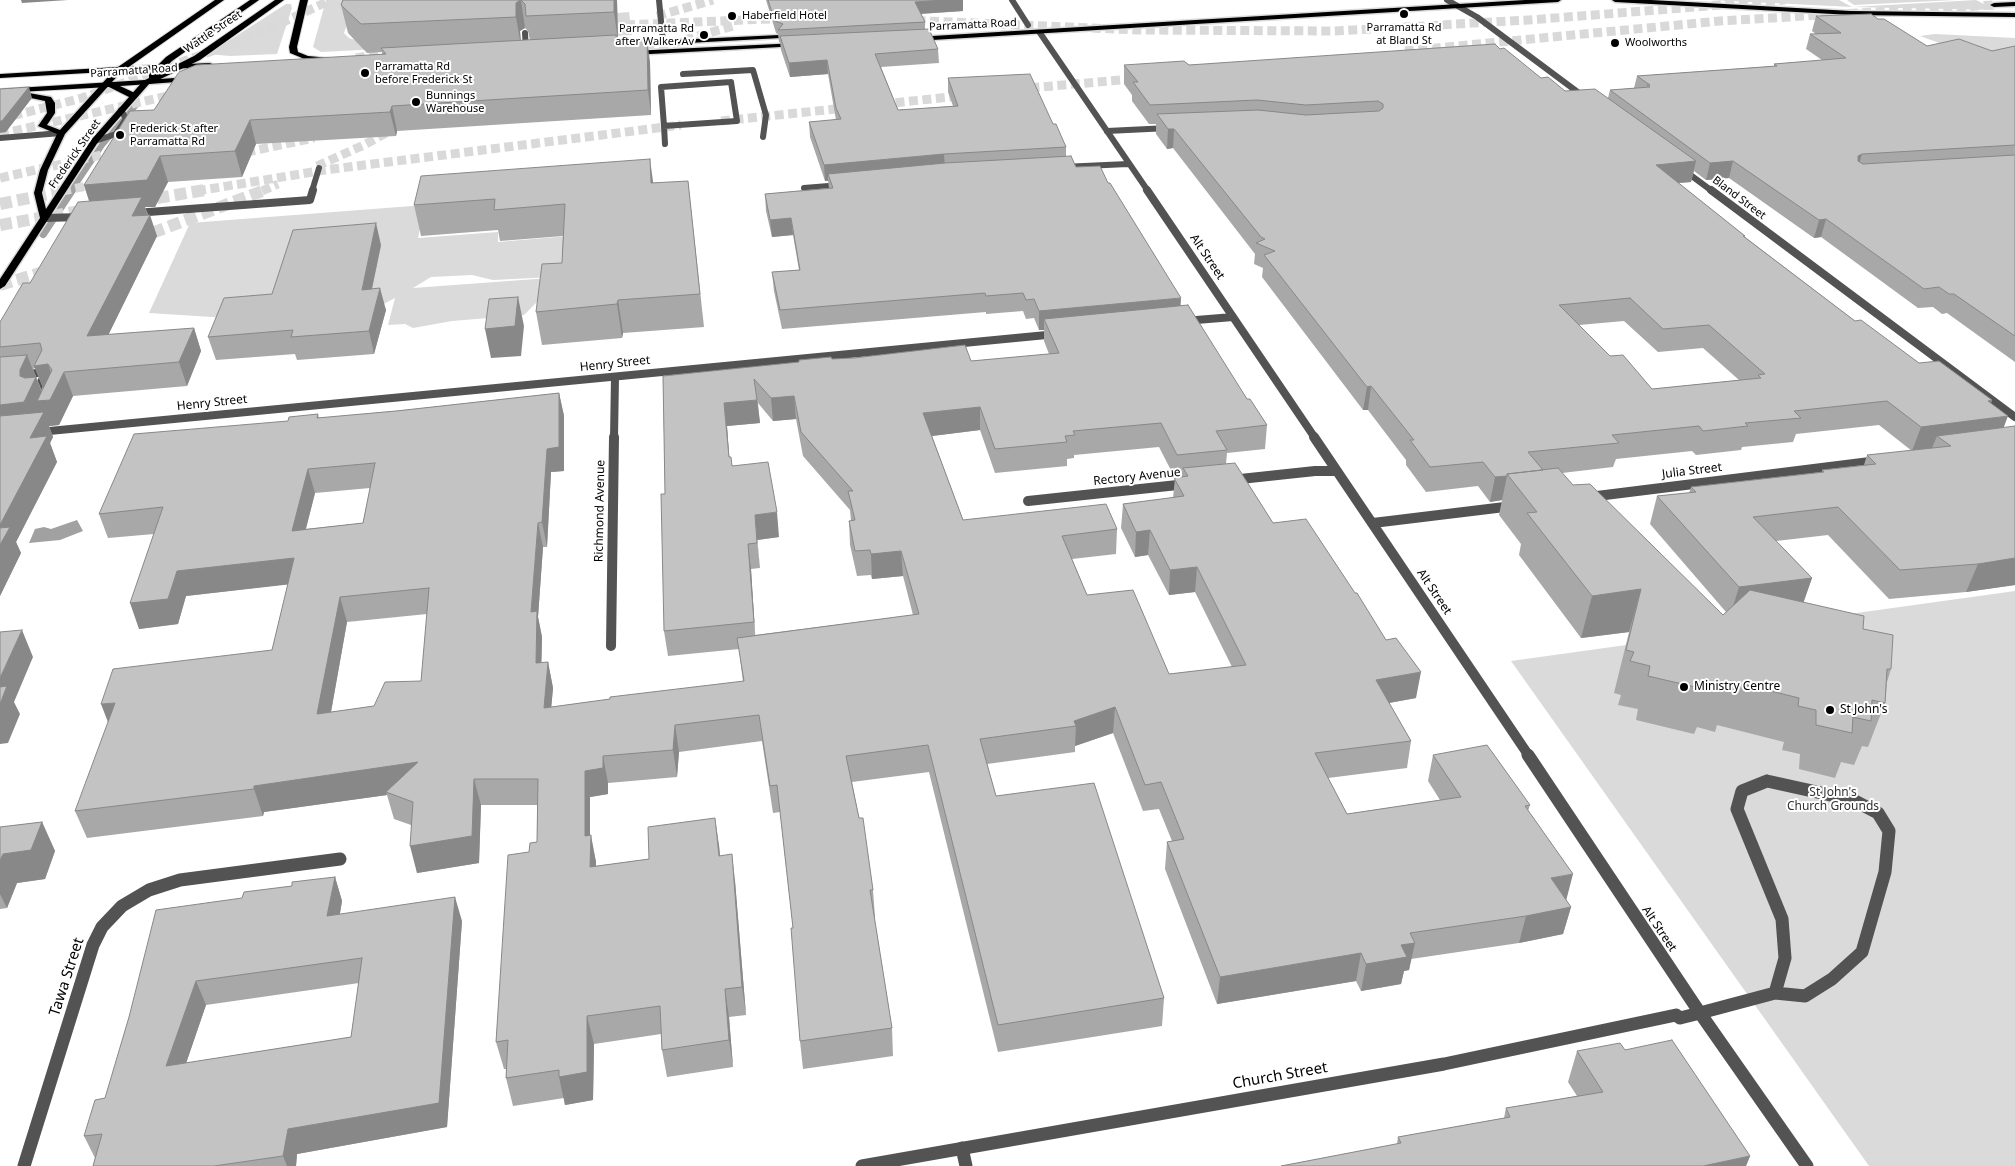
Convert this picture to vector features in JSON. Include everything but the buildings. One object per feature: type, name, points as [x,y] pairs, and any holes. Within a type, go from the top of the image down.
[{"type":"highway","name":"Wattle Street","points":[[120,69],[220,0]]},
{"type":"highway","name":"Wattle Street","points":[[147,82],[169,58],[255,0]]},
{"type":"highway","name":"Wattle Street","points":[[147,82],[197,58],[280,0]]},
{"type":"highway","points":[[305,1],[292,46],[294,53],[307,58],[327,60]]},
{"type":"highway","points":[[1994,5],[2015,4]]},
{"type":"highway","name":"Wattle Street","points":[[108,82],[161,67]]},
{"type":"highway","name":"Parramatta Road","points":[[0,76],[120,69]]},
{"type":"highway","points":[[15,75],[28,78],[92,83]]},
{"type":"highway","name":"Parramatta Road","points":[[1,91],[108,82],[147,82]]},
{"type":"highway","points":[[49,88],[108,82],[134,96]]},
{"type":"main road","name":"Parramatta Road","points":[[907,39],[1558,0]]},
{"type":"main road","points":[[1615,0],[1850,13],[2015,15]]},
{"type":"main road","name":"Parramatta Road","points":[[962,28],[1341,5]]},
{"type":"main road","points":[[624,44],[790,36]]},
{"type":"main road","points":[[624,54],[801,44]]},
{"type":"main road","points":[[516,50],[536,49]]},
{"type":"main road","points":[[290,62],[337,60]]},
{"type":"main road","name":"Parramatta Road","points":[[120,69],[216,65]]},
{"type":"main road","name":"Frederick Street","points":[[44,218],[38,193],[44,170],[61,133],[120,69]]},
{"type":"main road","name":"Parramatta Road","points":[[147,82],[200,78]]},
{"type":"main road","name":"Frederick Street","points":[[0,286],[95,141],[147,82]]},
{"type":"main road","points":[[1,91],[37,95],[48,99],[51,103],[51,113],[42,126],[61,133]]},
{"type":"street","points":[[659,0],[663,42]]},
{"type":"street","points":[[1012,0],[1028,25]]},
{"type":"street","points":[[1447,0],[1477,17],[1597,106]]},
{"type":"street","name":"Alt Street","points":[[1040,32],[1373,523],[1700,1013],[1807,1166]]},
{"type":"street","points":[[525,33],[526,50]]},
{"type":"street","points":[[683,74],[753,70],[766,115],[763,137]]},
{"type":"street","points":[[664,126],[737,121],[731,82],[661,86],[665,144]]},
{"type":"street","points":[[1107,131],[1172,128]]},
{"type":"street","points":[[0,138],[61,133]]},
{"type":"street","points":[[1049,168],[1128,164]]},
{"type":"street","name":"Bland Street","points":[[1678,166],[2015,417]]},
{"type":"street","points":[[125,214],[310,200],[319,168]]},
{"type":"street","points":[[804,188],[851,184]]},
{"type":"street","points":[[44,218],[96,216]]},
{"type":"street","points":[[1178,322],[1233,317]]},
{"type":"street","name":"Henry Street","points":[[28,433],[40,428],[1070,332]]},
{"type":"street","points":[[0,377],[46,372],[34,396],[48,395]]},
{"type":"street","name":"Richmond Avenue","points":[[611,646],[614,376]]},
{"type":"street","name":"Julia Street","points":[[1580,498],[1885,460]]},
{"type":"street","points":[[1216,481],[1315,471],[1337,471]]},
{"type":"street","name":"Rectory Avenue","points":[[1028,501],[1197,483]]},
{"type":"street","points":[[1373,523],[1521,505]]},
{"type":"street","points":[[1767,781],[1853,800],[1878,812],[1889,831],[1885,872],[1862,952],[1832,979],[1805,996],[1775,993],[1785,958],[1782,919],[1736,809],[1742,791],[1767,781]]},
{"type":"street","name":"Tawa Street","points":[[24,1166],[93,945],[102,927],[122,906],[149,890],[180,880],[340,858]]},
{"type":"street","name":"Church Street","points":[[862,1166],[1444,1064],[1676,1015],[1680,1018],[1775,993]]},
{"type":"street","points":[[962,1148],[966,1166]]},
{"type":"green space","points":[[326,0],[356,0],[344,33],[349,38],[359,41],[498,43],[321,52],[313,47]]},
{"type":"green space","points":[[1709,0],[1839,0],[1852,7]]},
{"type":"green space","points":[[1847,0],[1955,0],[1854,5]]},
{"type":"green space","points":[[1976,0],[1995,10],[1853,7]]},
{"type":"green space","points":[[286,4],[291,4],[292,8],[277,54],[230,56],[208,54]]},
{"type":"green space","points":[[629,12],[632,35],[586,38],[617,13]]},
{"type":"green space","points":[[1935,34],[2015,38],[2015,58],[1992,62],[1920,36]]},
{"type":"green space","points":[[425,205],[418,238],[498,232],[498,242],[568,236],[565,268],[553,277],[493,280],[472,275],[431,277],[413,288],[577,276],[543,296],[524,315],[452,321],[413,328],[405,324],[388,325],[395,298],[376,308],[228,318],[149,313],[190,223]]},
{"type":"green space","name":"St John's Church Grounds","points":[[2015,591],[2015,1166],[1869,1166],[1511,661]]},
{"type":"shaded area","points":[[77,520],[83,531],[60,540],[29,543],[35,529],[44,527],[51,529]]},
{"type":"waterway","points":[[71,191],[102,145],[136,105]]},
{"type":"waterway","points":[[43,234],[72,190]]},
{"type":"tunnel","points":[[0,119],[82,98],[251,37],[331,0]]},
{"type":"tunnel","points":[[657,16],[713,0]]},
{"type":"tunnel","points":[[903,20],[1139,30],[1334,31],[1529,20],[1785,0]]},
{"type":"tunnel","points":[[1405,51],[1720,21],[1994,5]]},
{"type":"tunnel","points":[[599,26],[791,18]]},
{"type":"tunnel","points":[[633,55],[736,25]]},
{"type":"tunnel","points":[[356,58],[402,50]]},
{"type":"tunnel","points":[[1017,89],[1144,78]]},
{"type":"tunnel","points":[[0,134],[181,93]]},
{"type":"tunnel","points":[[721,121],[969,95]]},
{"type":"tunnel","points":[[197,191],[325,170],[681,125]]},
{"type":"tunnel","points":[[317,166],[364,145],[395,128]]},
{"type":"tunnel","points":[[233,155],[314,138]]},
{"type":"tunnel","points":[[0,178],[123,150]]},
{"type":"tunnel","points":[[62,191],[103,183]]},
{"type":"tunnel","points":[[262,191],[278,184]]},
{"type":"tunnel","points":[[0,204],[68,190]]},
{"type":"tunnel","points":[[140,201],[205,190]]},
{"type":"tunnel","points":[[136,239],[265,190]]},
{"type":"tunnel","points":[[0,225],[92,209]]},
{"type":"tunnel","points":[[0,285],[53,269]]},
{"type":"place","name":"Parramatta Rd at Bland St","points":[[1404,14]]},
{"type":"place","name":"Haberfield Hotel","points":[[732,16]]},
{"type":"place","name":"Parramatta Rd after Walker Av","points":[[704,35]]},
{"type":"place","name":"Woolworths","points":[[1615,43]]},
{"type":"place","name":"Parramatta Rd before Frederick St","points":[[365,73]]},
{"type":"place","name":"Bunnings Warehouse","points":[[416,102]]},
{"type":"place","name":"Frederick St after Parramatta Rd","points":[[120,135]]},
{"type":"place","name":"Ministry Centre","points":[[1684,687]]},
{"type":"place","name":"St John's","points":[[1830,710]]}]
